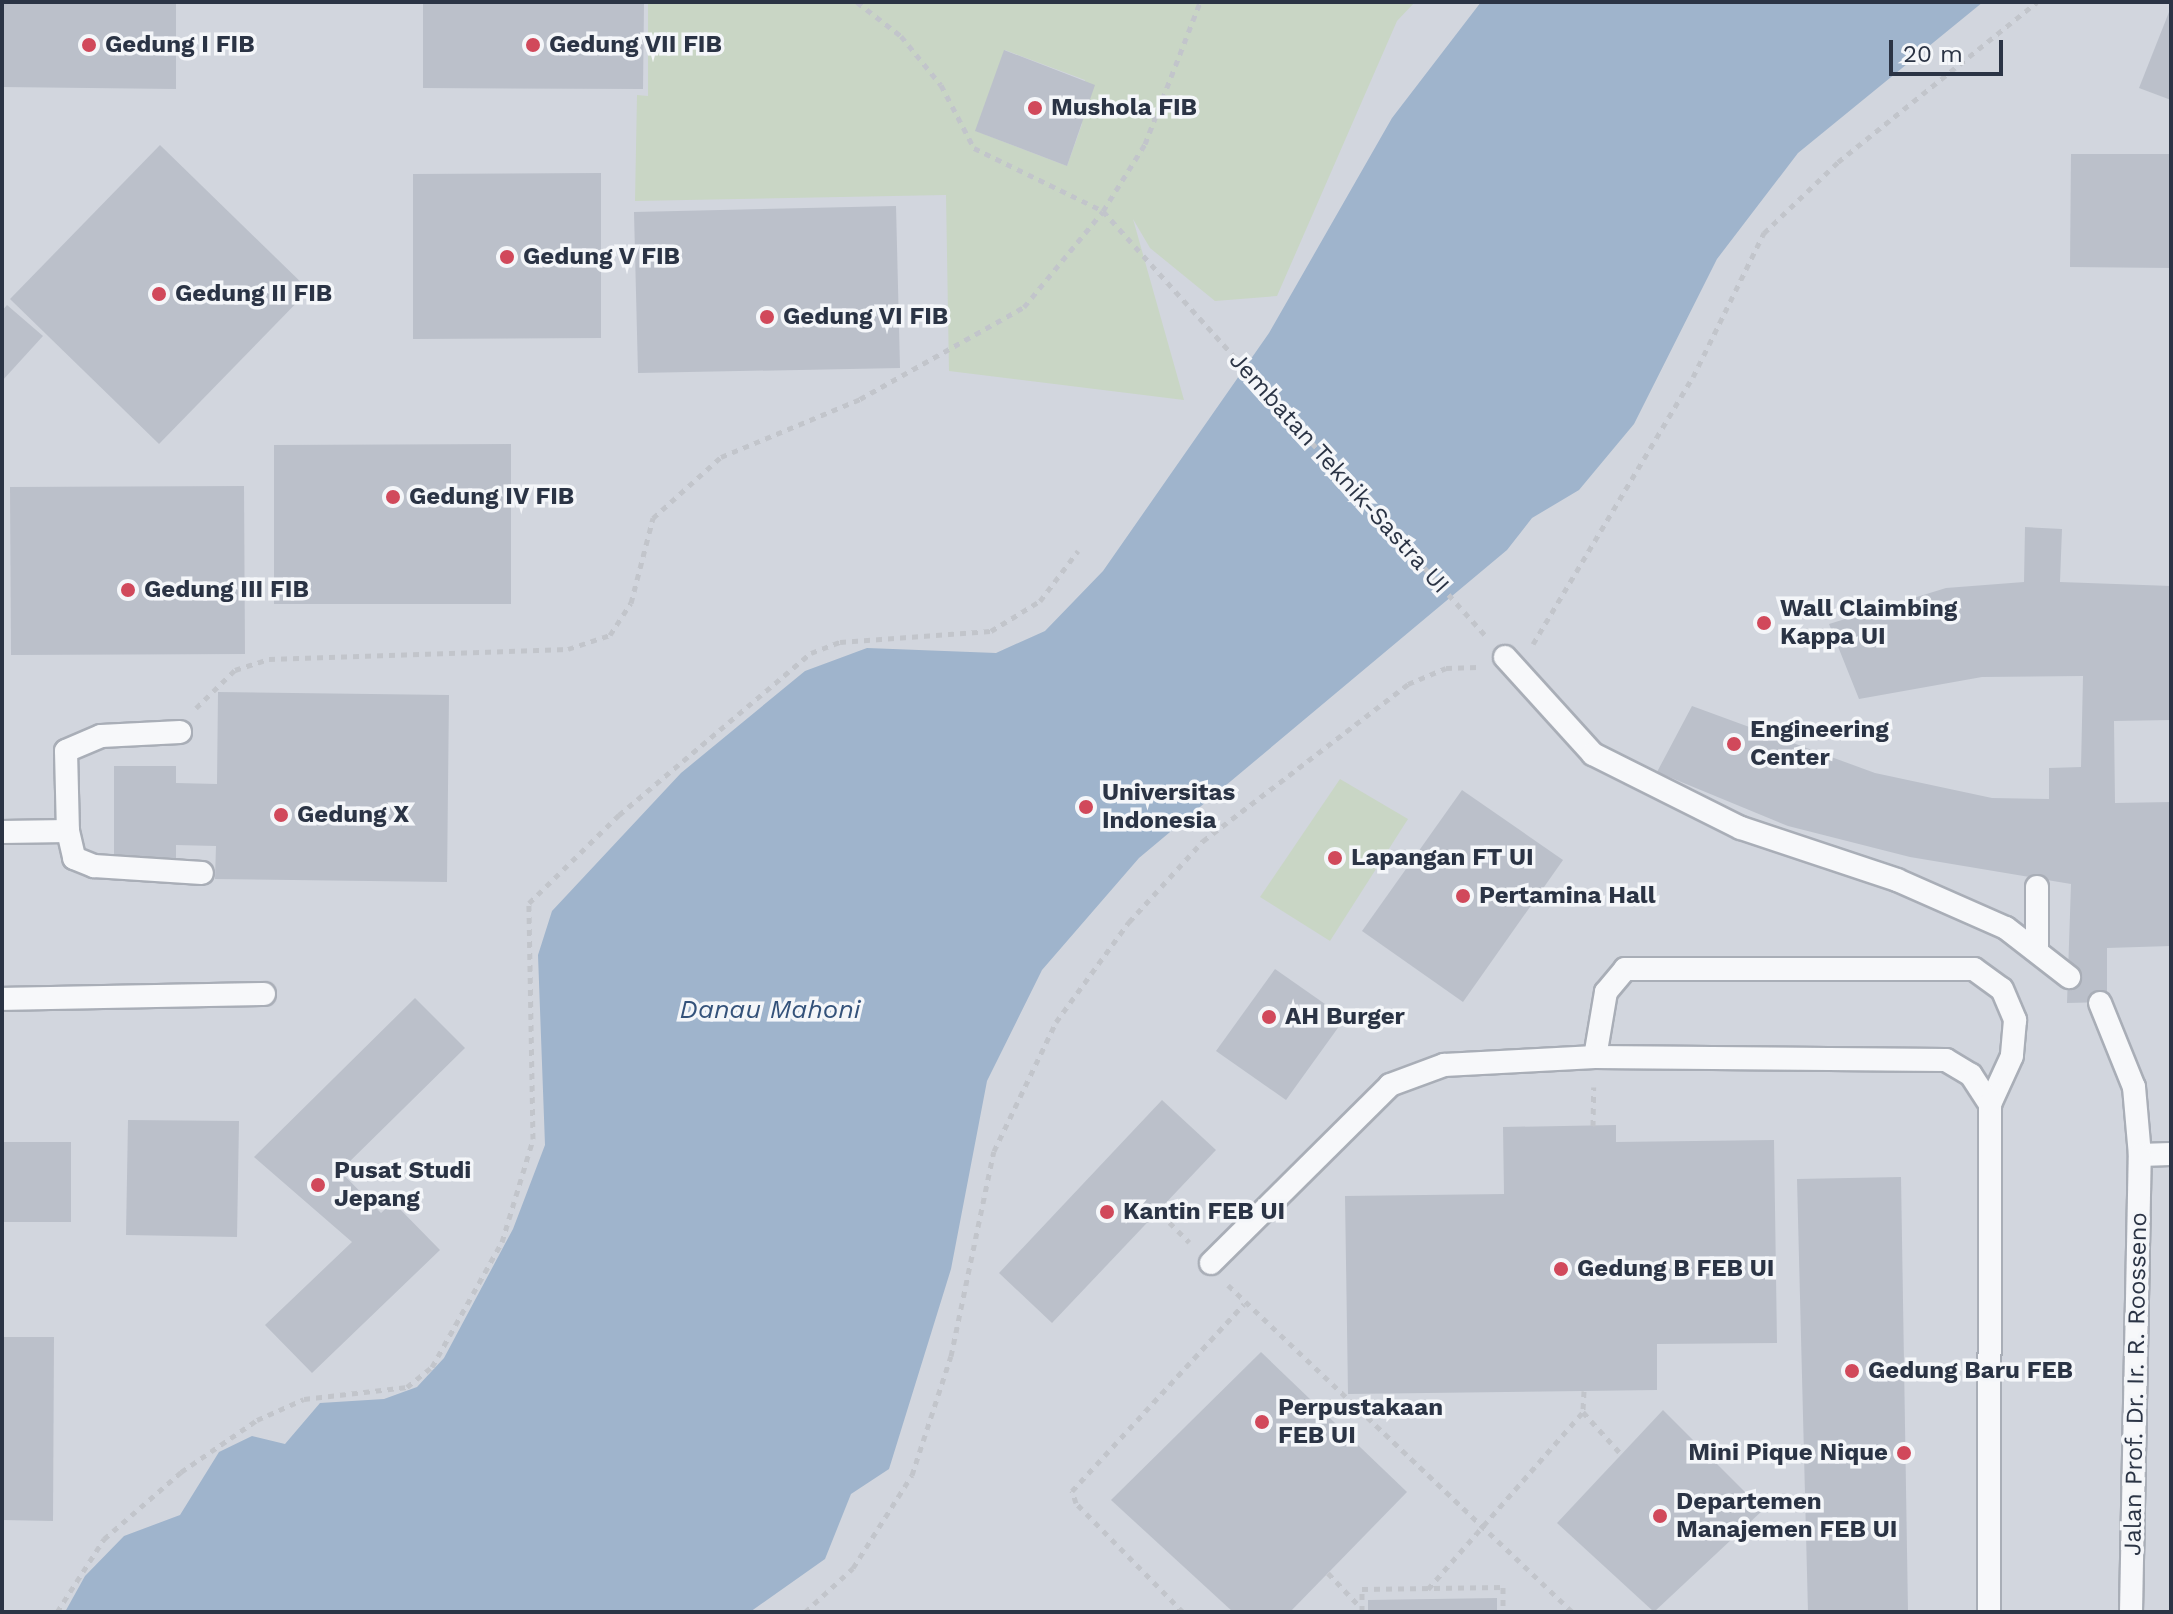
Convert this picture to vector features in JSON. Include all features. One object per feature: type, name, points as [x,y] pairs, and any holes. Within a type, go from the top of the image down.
[{"type":"lane","points":[[1509,662],[1593,754],[1741,828],[1897,880],[2006,928],[2069,977]]},
{"type":"lane","points":[[180,732],[101,736],[66,751],[68,831],[74,858],[94,866],[202,873]]},
{"type":"lane","points":[[2,832],[68,831]]},
{"type":"lane","points":[[2037,887],[2037,951]]},
{"type":"lane","points":[[1595,1057],[1606,992],[1625,969],[1974,969],[2002,989],[2015,1020],[2012,1056],[1990,1104],[1989,1612]]},
{"type":"lane","points":[[2,999],[264,994]]},
{"type":"lane","name":"Jalan Prof. Dr. Ir. R. Roosseno","points":[[2100,1003],[2134,1087],[2140,1155],[2131,1612]]},
{"type":"lane","points":[[1211,1263],[1390,1085],[1444,1065],[1595,1057],[1946,1060],[1971,1075],[1990,1104]]},
{"type":"lane","points":[[2140,1155],[2171,1154]]},
{"type":"path","points":[[857,2],[901,36],[941,85],[974,148],[1103,211]]},
{"type":"path","points":[[180,732],[203,696],[235,670],[269,659],[568,649],[610,635],[631,603],[653,518],[721,457],[860,399],[1024,307],[1103,211],[1145,144],[1200,2]]},
{"type":"path","points":[[805,1612],[853,1568],[912,1475],[951,1356],[981,1197],[1020,1085],[1129,922],[1203,841],[1408,684],[1446,668],[1509,662],[1542,633],[1652,449],[1764,233],[1838,162],[2037,2]]},
{"type":"path","name":"Jembatan Teknik-Sastra UI","points":[[1103,211],[1509,662]]},
{"type":"path","points":[[57,1612],[104,1539],[257,1420],[304,1399],[407,1387],[432,1367],[502,1242],[533,1139],[529,903],[619,815],[811,653],[840,642],[991,631],[1040,601],[1078,551]]},
{"type":"path","points":[[1593,1126],[1595,1057]]},
{"type":"path","points":[[1161,1214],[1211,1263],[1244,1304],[1572,1612]]},
{"type":"path","points":[[1183,1612],[1076,1503],[1072,1491],[1244,1304]]},
{"type":"path","points":[[1428,1589],[1583,1412],[1584,1391]]},
{"type":"path","points":[[1583,1412],[1621,1454]]},
{"type":"path","points":[[1328,1573],[1362,1611]]},
{"type":"path","points":[[1362,1611],[1362,1589],[1503,1587],[1503,1612]]},
{"type":"shaded area","name":"Universitas Indonesia","points":[[2,2],[2171,2],[2171,1612],[2,1612]]},
{"type":"green space","points":[[648,2],[1415,2],[1397,21],[1277,296],[1215,301],[1150,248],[1133,219],[1184,400],[949,371],[946,195],[635,201],[637,95],[648,96]],"holes":[[[1005,50],[1085,80],[1076,114],[1082,124],[1067,166],[976,131]]]},
{"type":"green space","name":"Lapangan FT UI","points":[[1340,779],[1408,819],[1330,941],[1260,897]]},
{"type":"water","name":"Danau Mahoni","points":[[1481,2],[1983,2],[1798,153],[1717,259],[1634,424],[1579,490],[1532,518],[1507,550],[1139,858],[1042,970],[987,1081],[951,1269],[889,1469],[851,1494],[825,1559],[750,1612],[65,1612],[85,1576],[124,1536],[180,1515],[219,1452],[252,1436],[285,1444],[320,1403],[384,1399],[417,1387],[444,1358],[513,1229],[545,1145],[538,955],[552,911],[681,773],[805,671],[867,648],[996,653],[1045,631],[1103,571],[1269,333],[1392,118]]},
{"type":"building","name":"Gedung I FIB","points":[[2,2],[176,2],[176,89],[2,87]]},
{"type":"building","name":"Gedung VII FIB","points":[[423,2],[644,2],[643,89],[423,88]]},
{"type":"building","points":[[2171,7],[2171,100],[2139,88]]},
{"type":"building","name":"Mushola FIB","points":[[1004,50],[1095,85],[1067,166],[975,131]]},
{"type":"building","name":"Gedung II FIB","points":[[160,145],[309,290],[159,444],[10,299]]},
{"type":"building","points":[[2071,154],[2171,154],[2171,268],[2070,267]]},
{"type":"building","name":"Gedung V FIB","points":[[601,173],[601,338],[413,339],[413,174]]},
{"type":"building","name":"Gedung VI FIB","points":[[896,206],[900,368],[638,373],[634,212]]},
{"type":"building","points":[[7,305],[43,336],[2,381],[2,311]]},
{"type":"building","name":"Gedung IV FIB","points":[[511,444],[511,604],[274,604],[274,445]]},
{"type":"building","name":"Gedung III FIB","points":[[244,486],[245,654],[11,655],[10,487]]},
{"type":"building","name":"Engineering Center","points":[[2025,527],[2062,529],[2060,582],[2171,586],[2171,720],[2114,721],[2115,803],[2171,802],[2171,946],[2107,948],[2107,1002],[2067,1003],[2071,884],[1910,857],[1788,826],[1657,772],[1692,706],[1875,773],[1992,798],[2049,799],[2049,768],[2081,767],[2083,676],[1982,677],[1859,699],[1829,624],[1946,588],[2024,582]]},
{"type":"building","name":"Gedung X","points":[[218,692],[449,695],[447,882],[215,879],[216,846],[176,845],[176,863],[114,863],[114,766],[176,766],[176,783],[217,784]]},
{"type":"building","name":"Pertamina Hall","points":[[1462,790],[1563,860],[1463,1002],[1362,931]]},
{"type":"building","points":[[1275,969],[1345,1018],[1286,1100],[1216,1051]]},
{"type":"building","name":"Pusat Studi Jepang","points":[[415,998],[465,1048],[340,1171],[381,1213],[393,1202],[440,1250],[312,1373],[265,1325],[352,1242],[254,1157]]},
{"type":"building","name":"Kantin FEB UI","points":[[1162,1100],[1216,1150],[1052,1323],[999,1273]]},
{"type":"building","points":[[128,1120],[239,1121],[237,1237],[126,1235]]},
{"type":"building","name":"Gedung B FEB UI","points":[[1616,1125],[1616,1142],[1774,1140],[1777,1343],[1657,1344],[1657,1390],[1348,1394],[1345,1196],[1504,1194],[1503,1127]]},
{"type":"building","points":[[2,1142],[71,1142],[71,1222],[2,1222]]},
{"type":"building","name":"Gedung Baru FEB","points":[[1901,1177],[1908,1612],[1808,1612],[1797,1179]]},
{"type":"building","points":[[2,1337],[54,1337],[53,1521],[2,1520]]},
{"type":"building","name":"Perpustakaan FEB UI","points":[[1261,1352],[1407,1492],[1290,1612],[1233,1612],[1111,1500]]},
{"type":"building","name":"Departemen Manajemen FEB UI","points":[[1663,1410],[1763,1510],[1654,1612],[1557,1523]]},
{"type":"building","points":[[1497,1598],[1497,1612],[1368,1612],[1368,1600]]},
{"type":"place","name":"Gedung I FIB","points":[[89,45]]},
{"type":"place","name":"Gedung VII FIB","points":[[533,45]]},
{"type":"place","name":"Mushola FIB","points":[[1035,108]]},
{"type":"place","name":"Gedung V FIB","points":[[507,257]]},
{"type":"place","name":"Gedung II FIB","points":[[159,294]]},
{"type":"place","name":"Gedung VI FIB","points":[[767,317]]},
{"type":"place","name":"Gedung IV FIB","points":[[393,497]]},
{"type":"place","name":"Gedung III FIB","points":[[128,590]]},
{"type":"place","name":"Wall Claimbing Kappa UI","points":[[1764,623]]},
{"type":"place","name":"Engineering Center","points":[[1734,744]]},
{"type":"place","name":"Universitas Indonesia","points":[[1086,807]]},
{"type":"place","name":"Gedung X","points":[[281,815]]},
{"type":"place","name":"Lapangan FT UI","points":[[1335,858]]},
{"type":"place","name":"Pertamina Hall","points":[[1463,896]]},
{"type":"place","name":"AH Burger","points":[[1269,1017]]},
{"type":"place","name":"Pusat Studi Jepang","points":[[318,1185]]},
{"type":"place","name":"Kantin FEB UI","points":[[1107,1212]]},
{"type":"place","name":"Gedung B FEB UI","points":[[1561,1269]]},
{"type":"place","name":"Gedung Baru FEB","points":[[1852,1371]]},
{"type":"place","name":"Perpustakaan FEB UI","points":[[1262,1422]]},
{"type":"place","name":"Mini Pique Nique","points":[[1904,1453]]},
{"type":"place","name":"Departemen Manajemen FEB UI","points":[[1660,1516]]}]
